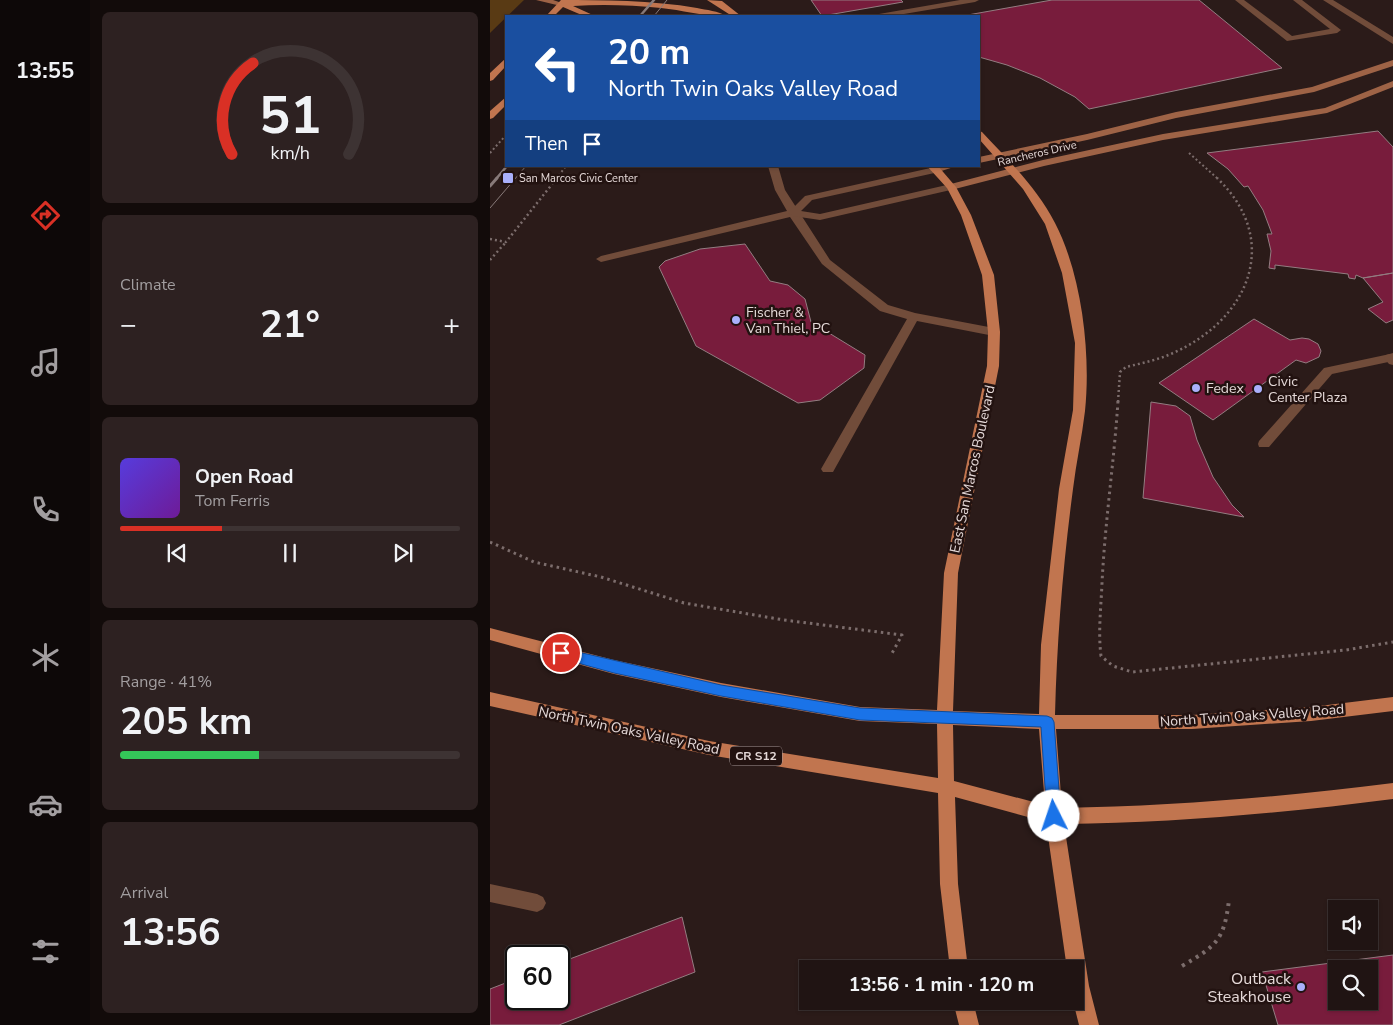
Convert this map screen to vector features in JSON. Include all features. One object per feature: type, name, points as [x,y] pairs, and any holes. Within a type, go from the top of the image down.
[{"type":"main road","points":[[540,0],[563,2],[603,0],[663,5],[717,15]]},
{"type":"main road","points":[[589,15],[603,0]]},
{"type":"main road","points":[[712,0],[735,15]]},
{"type":"main road","points":[[563,2],[586,15]]},
{"type":"main road","points":[[551,15],[563,2]]},
{"type":"main road","points":[[490,78],[505,62]]},
{"type":"main road","name":"Rancheros Drive","points":[[980,160],[1087,137],[1176,115],[1314,89],[1393,63]]},
{"type":"main road","name":"Rancheros Drive","points":[[951,187],[1014,170],[1163,137],[1326,110],[1393,84]]},
{"type":"main road","points":[[490,116],[505,101]]},
{"type":"main road","points":[[980,135],[1014,170],[1050,224],[1068,273],[1081,343],[1079,410],[1066,489],[1049,645],[1047,722],[1054,816],[1079,986],[1089,1025]]},
{"type":"main road","name":"East San Marcos Boulevard","points":[[934,168],[951,187],[966,215],[988,275],[994,332],[994,366],[951,572],[945,719],[946,787],[949,884],[958,960]]},
{"type":"main road","name":"North Twin Oaks Valley Road","points":[[490,634],[614,667],[721,690],[860,714],[1047,722],[1192,722],[1311,714],[1393,704]]},
{"type":"main road","name":"North Twin Oaks Valley Road","points":[[490,699],[710,748],[946,787],[1054,816]]},
{"type":"main road","points":[[1054,816],[1141,815],[1338,798],[1393,791]]},
{"type":"main road","points":[[965,1010],[969,1025]]},
{"type":"street","points":[[886,15],[975,0]]},
{"type":"street","points":[[1239,0],[1290,39],[1337,30],[1297,0]]},
{"type":"street","points":[[1327,0],[1393,41]]},
{"type":"street","points":[[773,167],[780,190],[826,262],[884,308],[914,317],[994,332]]},
{"type":"street","points":[[601,259],[793,213],[809,198],[934,168]]},
{"type":"street","name":"Rancheros Drive","points":[[793,213],[820,218],[951,187]]},
{"type":"street","points":[[828,469],[914,317]]},
{"type":"street","points":[[1264,444],[1328,372],[1392,359]]},
{"type":"street","points":[[490,894],[537,903]]},
{"type":"path","points":[[490,153],[505,136]]},
{"type":"path","points":[[1183,147],[1235,198],[1245,214],[1253,246],[1252,274],[1242,295],[1219,325],[1181,350],[1126,366],[1120,372],[1114,456],[1104,540],[1099,639],[1101,656],[1113,666],[1132,672],[1346,650],[1393,642]]},
{"type":"path","points":[[490,260],[565,167]]},
{"type":"path","points":[[490,239],[506,242]]},
{"type":"path","points":[[490,542],[534,562],[600,577],[684,603],[784,620],[902,635],[891,656]]},
{"type":"path","points":[[1182,966],[1211,949],[1226,924],[1229,900]]},
{"type":"shaded area","points":[[490,0],[524,0],[509,15],[505,15],[505,18],[490,33]]},
{"type":"building","points":[[811,0],[901,0],[903,2],[828,15],[821,15]]},
{"type":"building","points":[[1052,0],[1199,0],[1282,68],[1089,109],[1075,97],[1040,78],[1007,65],[980,57],[980,15],[968,15]]},
{"type":"building","points":[[1378,131],[1393,147],[1393,273],[1363,278],[1356,275],[1355,279],[1349,278],[1348,274],[1275,265],[1275,269],[1269,268],[1271,251],[1267,234],[1272,234],[1263,210],[1248,186],[1244,187],[1228,169],[1207,153]]},
{"type":"building","points":[[745,244],[770,281],[788,285],[805,299],[811,322],[865,355],[864,368],[820,400],[798,403],[696,346],[659,267],[665,261],[700,249]]},
{"type":"building","points":[[1393,273],[1393,320],[1386,323],[1368,309],[1383,302],[1363,278]]},
{"type":"building","points":[[1254,319],[1290,340],[1309,339],[1318,344],[1321,351],[1319,357],[1306,363],[1296,360],[1213,420],[1159,383]]},
{"type":"building","points":[[1151,402],[1176,406],[1190,416],[1197,440],[1213,477],[1232,505],[1244,517],[1143,498]]},
{"type":"building","points":[[682,917],[695,972],[559,1025],[490,1025],[490,989],[505,983],[505,1010],[570,1010],[570,959]]},
{"type":"building","name":"Outback Steakhouse","points":[[1393,955],[1393,1025],[1278,1025],[1262,972],[1328,963],[1328,1010],[1378,1010],[1378,960],[1354,960]]},
{"type":"tram line","points":[[655,15],[667,0]]},
{"type":"tram line","points":[[490,208],[525,167]]},
{"type":"railway","points":[[641,15],[654,0]]},
{"type":"railway","points":[[496,179],[506,167]]},
{"type":"railway","points":[[490,186],[497,178]]},
{"type":"place","name":"San Marcos Civic Center","points":[[508,178]]},
{"type":"place","name":"Fischer & Van Thiel, PC","points":[[736,320]]},
{"type":"place","name":"Fedex","points":[[1196,388]]},
{"type":"place","name":"Civic Center Plaza","points":[[1258,389]]},
{"type":"place","name":"Outback Steakhouse","points":[[1301,987]]},
{"type":"route","points":[[561,653],[614,667],[721,690],[860,714],[1047,722],[1054,816]]}]
